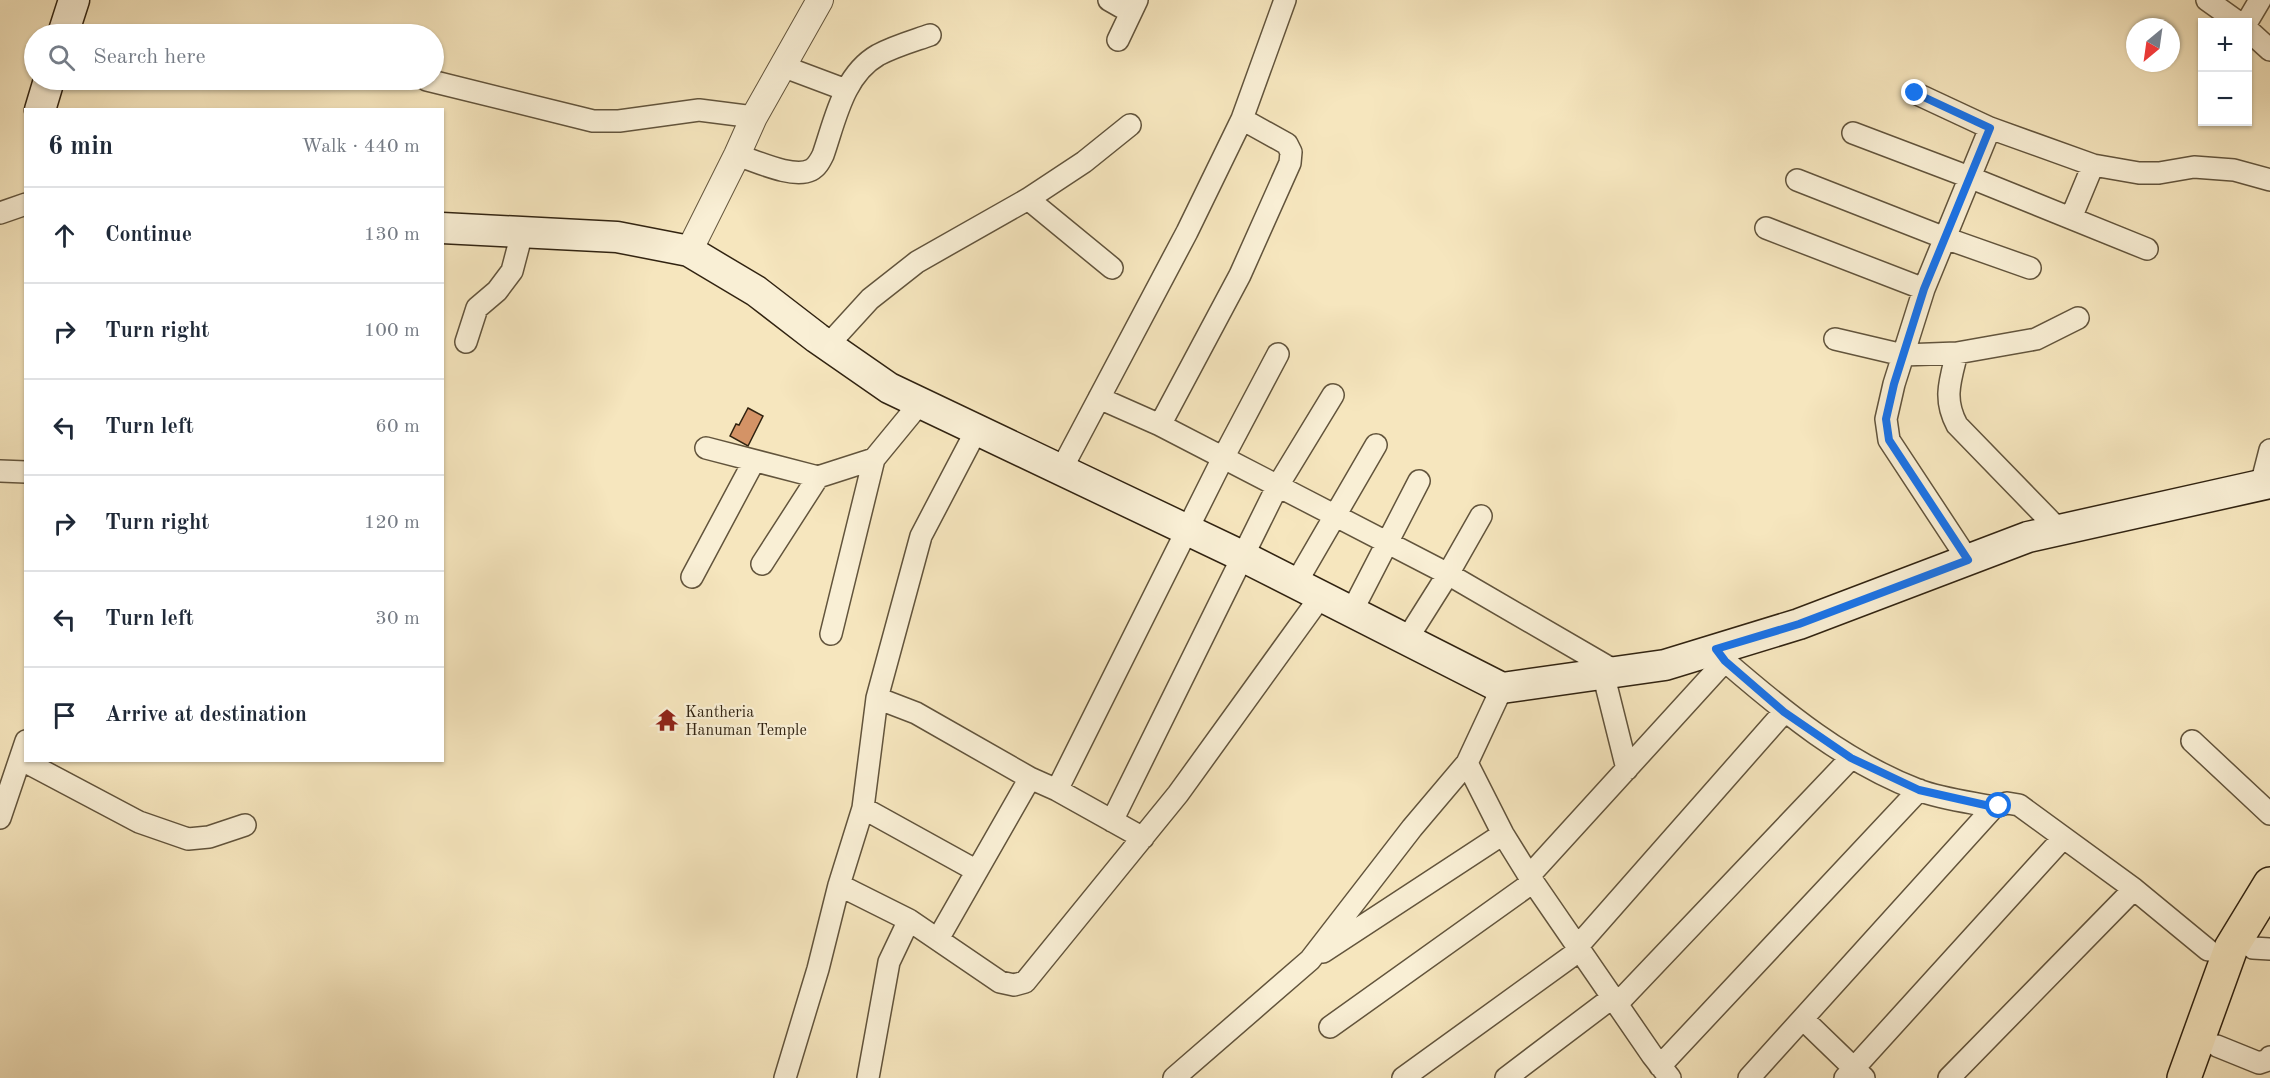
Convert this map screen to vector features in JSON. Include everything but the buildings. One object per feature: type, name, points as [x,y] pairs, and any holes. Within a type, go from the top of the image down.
[{"type":"main road","points":[[66,24],[74,0]]},
{"type":"main road","points":[[41,108],[46,90]]},
{"type":"main road","points":[[444,228],[617,237],[689,251],[756,291],[889,388],[1242,556],[1502,688],[1721,655],[2028,537],[2265,484]]},
{"type":"main road","points":[[2184,1078],[2231,948],[2270,884]]},
{"type":"main road","points":[[2208,1078],[2217,1046],[2261,948],[2270,920]]},
{"type":"street","points":[[689,251],[754,117],[820,0]]},
{"type":"street","points":[[1109,0],[1134,6],[1118,40]]},
{"type":"street","points":[[1061,470],[1187,232],[1242,119],[1285,0]]},
{"type":"street","points":[[2208,0],[2233,18]]},
{"type":"street","points":[[2249,18],[2260,0]]},
{"type":"street","points":[[2252,34],[2270,50]]},
{"type":"street","points":[[737,155],[792,173],[811,171],[818,165],[823,155],[846,90],[863,66],[876,56],[930,35]]},
{"type":"street","points":[[782,66],[846,90]]},
{"type":"street","points":[[444,84],[593,121],[619,121],[699,110],[754,117]]},
{"type":"street","points":[[1915,93],[1990,128],[2093,165],[2139,173],[2159,173],[2194,167],[2234,170],[2270,180]]},
{"type":"street","points":[[1160,425],[1240,275],[1290,163],[1291,152],[1287,144],[1242,119]]},
{"type":"street","points":[[828,345],[870,299],[917,262],[1028,199],[1084,162],[1130,125]]},
{"type":"street","points":[[1968,560],[1889,440],[1886,419],[1924,289],[1990,128]]},
{"type":"street","points":[[1853,133],[2147,249]]},
{"type":"street","points":[[2070,218],[2093,165]]},
{"type":"street","points":[[1797,180],[1945,238],[2030,268]]},
{"type":"street","points":[[1028,199],[1112,268]]},
{"type":"street","points":[[0,213],[24,205]]},
{"type":"street","points":[[1766,228],[1924,289]]},
{"type":"street","points":[[466,342],[477,308],[497,291],[512,271],[522,233]]},
{"type":"street","points":[[1835,339],[1903,356],[1957,353],[2036,339],[2078,318]]},
{"type":"street","points":[[1957,353],[1948,392],[1950,412],[1957,425],[2059,530]]},
{"type":"street","points":[[1057,790],[1223,458],[1278,354]]},
{"type":"street","points":[[1112,820],[1277,487],[1333,394]]},
{"type":"street","points":[[1099,398],[1160,425],[1388,545],[1448,574],[1609,672],[1627,769]]},
{"type":"street","points":[[831,634],[874,459],[920,403]]},
{"type":"street","points":[[785,1078],[818,969],[838,885],[863,808],[877,698],[921,536],[976,430]]},
{"type":"street","points":[[838,885],[909,920],[1000,982],[1014,986],[1025,982],[1178,794],[1309,590],[1334,517],[1376,445]]},
{"type":"street","points":[[706,448],[818,477],[874,459]]},
{"type":"street","points":[[2265,484],[2270,450]]},
{"type":"street","points":[[692,578],[754,461]]},
{"type":"street","points":[[0,471],[24,472]]},
{"type":"street","points":[[762,564],[818,477]]},
{"type":"street","points":[[1352,611],[1419,481]]},
{"type":"street","points":[[1407,639],[1481,516]]},
{"type":"street","points":[[1330,1027],[1531,879],[1627,769],[1721,655],[1784,712],[1851,758],[1919,790],[1994,807],[2007,803],[2019,805],[2134,889],[2208,950]]},
{"type":"street","points":[[1310,960],[1412,828],[1467,763],[1502,688]]},
{"type":"street","points":[[877,698],[916,713],[1030,778],[1057,790],[1143,838]]},
{"type":"street","points":[[1403,1078],[1579,948],[1784,712]]},
{"type":"street","points":[[2192,741],[2270,814]]},
{"type":"street","points":[[1,814],[23,750]]},
{"type":"street","points":[[1506,1078],[1615,1001],[1851,758]]},
{"type":"street","points":[[42,762],[139,822],[188,838],[209,837],[245,825]]},
{"type":"street","points":[[1467,763],[1503,834],[1531,879],[1665,1072],[1919,790]]},
{"type":"street","points":[[938,939],[1030,778]]},
{"type":"street","points":[[1749,1078],[1994,807]]},
{"type":"street","points":[[863,808],[977,871]]},
{"type":"street","points":[[1174,1078],[1310,960],[1503,834]]},
{"type":"street","points":[[1803,1019],[1854,1075],[2063,838]]},
{"type":"street","points":[[1949,1078],[1992,1031],[2134,889]]},
{"type":"street","points":[[868,1078],[889,962],[909,920]]},
{"type":"street","points":[[2217,1046],[2259,1063],[2270,1057]]},
{"type":"place","name":"Kantheria Hanuman Temple","points":[[667,720]]},
{"type":"route","points":[[1915,93],[1990,128],[1924,289],[1894,384],[1886,419],[1889,440],[1968,560],[1799,624],[1716,649],[1725,661],[1784,712],[1851,758],[1919,790],[1994,807],[1999,806]]}]
